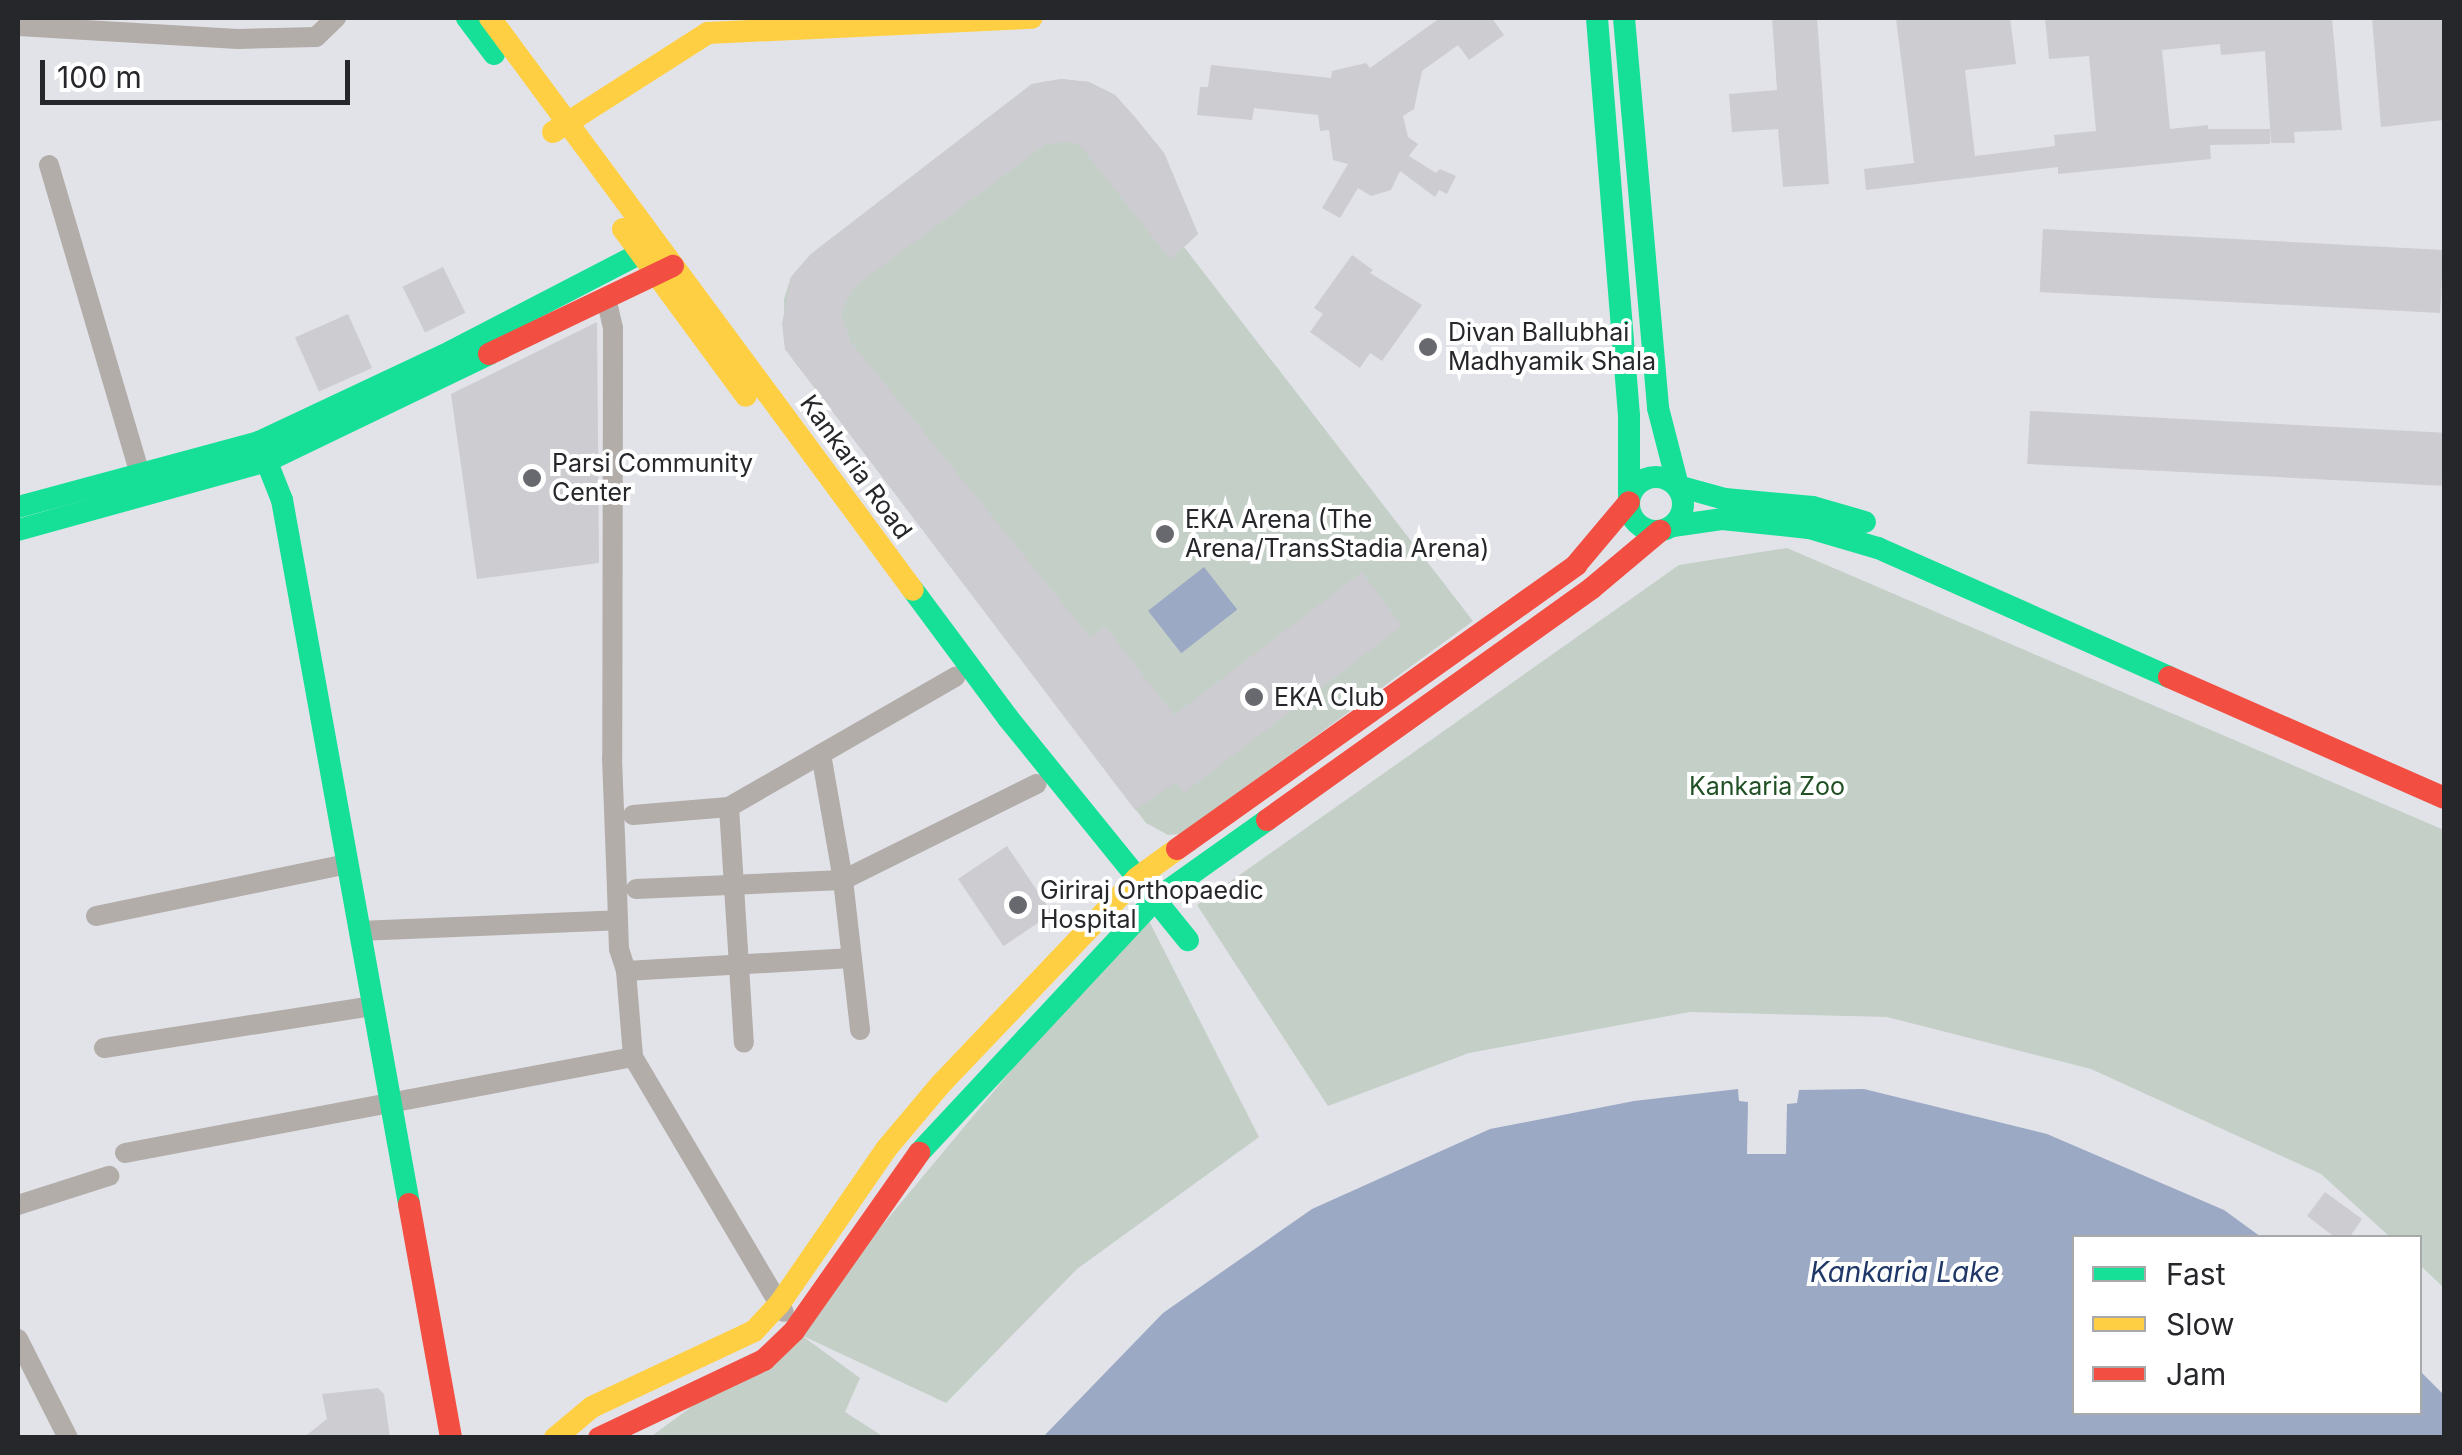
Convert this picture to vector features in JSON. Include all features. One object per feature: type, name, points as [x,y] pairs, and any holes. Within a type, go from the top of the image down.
[{"type":"main road","points":[[467,18],[560,127]]},
{"type":"main road","points":[[490,18],[560,127],[955,676],[1036,784],[1132,884]]},
{"type":"main road","points":[[560,127],[708,32],[1032,18]]},
{"type":"main road","points":[[1596,18],[1629,416],[1629,502],[1630,511],[1642,527],[1666,528],[1722,520],[1809,528],[1878,548],[2158,655],[2444,776]]},
{"type":"main road","points":[[599,1438],[764,1360],[794,1331],[920,1152],[1150,905],[1592,588],[1684,510],[1658,408],[1624,18]]},
{"type":"main road","points":[[18,507],[140,475],[263,452],[649,249]]},
{"type":"main road","points":[[18,530],[263,452],[606,302],[665,270]]},
{"type":"main road","name":"Kankaria Road","points":[[665,270],[1132,884],[1188,940]]},
{"type":"main road","points":[[263,452],[282,500],[451,1438]]},
{"type":"main road","points":[[555,1438],[592,1407],[754,1331],[780,1304],[887,1148],[940,1085],[1132,884],[1576,565],[1629,502],[1634,488],[1646,478],[1665,478],[1678,486],[1724,499],[1813,508],[1885,528],[2004,593],[2444,798]]},
{"type":"street","points":[[18,26],[238,39],[316,38],[336,18]]},
{"type":"street","points":[[49,165],[140,475]]},
{"type":"street","points":[[606,302],[613,328],[612,758],[618,920],[633,1057],[794,1331]]},
{"type":"street","points":[[633,815],[729,807],[955,676]]},
{"type":"street","points":[[822,754],[843,880],[860,1030]]},
{"type":"street","points":[[636,889],[843,880],[1036,784]]},
{"type":"street","points":[[729,807],[744,1042]]},
{"type":"street","points":[[96,916],[348,864]]},
{"type":"street","points":[[359,930],[618,920]]},
{"type":"street","points":[[626,971],[852,958]]},
{"type":"street","points":[[104,1048],[372,1006]]},
{"type":"street","points":[[125,1153],[633,1057]]},
{"type":"street","points":[[18,1205],[109,1176]]},
{"type":"street","points":[[18,1338],[68,1438]]},
{"type":"green space","name":"EKA Arena (The Arena/TransStadia Arena)","points":[[1061,79],[1089,82],[1115,95],[1164,153],[1198,234],[1184,247],[1473,621],[1182,834],[1168,835],[1146,823],[785,349],[784,299],[791,277],[811,254],[1032,84]]},
{"type":"green space","name":"Kankaria Zoo","points":[[1787,548],[2444,830],[2444,1288],[2422,1267],[2422,1235],[2388,1235],[2321,1174],[2091,1069],[1887,1017],[1690,1012],[1469,1053],[1328,1106],[1197,905],[1679,565]]},
{"type":"green space","points":[[1144,911],[1259,1137],[1077,1269],[946,1403],[801,1335],[860,1378],[845,1412],[884,1437],[649,1438],[794,1331]]},
{"type":"water","points":[[1204,567],[1237,610],[1181,653],[1148,611]]},
{"type":"water","name":"Kankaria Lake","points":[[1738,1089],[1739,1101],[1748,1102],[1747,1154],[1786,1154],[1787,1104],[1797,1103],[1799,1090],[1864,1089],[2047,1134],[2224,1210],[2258,1235],[2072,1235],[2072,1415],[2422,1415],[2422,1373],[2444,1395],[2444,1437],[1043,1437],[1163,1313],[1312,1209],[1490,1129],[1634,1101]]},
{"type":"building","points":[[1440,18],[1492,18],[1504,35],[1469,60],[1458,45],[1422,71],[1414,109],[1403,116],[1408,137],[1418,144],[1409,156],[1436,173],[1440,169],[1456,176],[1447,194],[1439,190],[1435,197],[1400,171],[1391,190],[1371,196],[1358,188],[1340,218],[1322,208],[1348,164],[1333,160],[1329,130],[1320,131],[1318,115],[1254,108],[1252,120],[1197,115],[1200,87],[1208,87],[1211,65],[1331,78],[1332,71],[1366,63],[1370,68]]},
{"type":"building","points":[[1772,18],[1817,18],[1829,184],[1783,187],[1778,129],[1732,132],[1729,94],[1777,90]]},
{"type":"building","points":[[1896,18],[2010,18],[2016,64],[1965,70],[1975,156],[2055,146],[2054,135],[2096,131],[2089,56],[2049,59],[2045,18],[2332,18],[2342,130],[2294,132],[2295,143],[2271,143],[2265,51],[2221,55],[2220,44],[2162,50],[2170,129],[2208,125],[2208,129],[2270,129],[2270,144],[2210,145],[2211,159],[2058,174],[2058,167],[1866,190],[1864,169],[1914,163]]},
{"type":"building","points":[[2372,18],[2444,18],[2444,120],[2381,127]]},
{"type":"building","points":[[1061,79],[1089,82],[1115,95],[1135,117],[1164,153],[1198,234],[1170,259],[1082,148],[1073,142],[1046,144],[853,288],[841,313],[851,342],[1090,637],[1105,626],[1174,715],[1362,572],[1402,626],[1184,793],[1176,782],[1135,810],[785,349],[782,324],[791,277],[811,254],[1032,84]]},
{"type":"building","points":[[2043,229],[2443,250],[2440,313],[2040,292]]},
{"type":"building","points":[[1352,255],[1373,270],[1370,273],[1422,305],[1382,361],[1370,353],[1360,368],[1310,332],[1323,314],[1314,308]]},
{"type":"building","points":[[443,267],[465,313],[425,333],[403,287]]},
{"type":"building","points":[[348,314],[372,368],[319,391],[295,338]]},
{"type":"building","name":"Parsi Community Center","points":[[597,322],[599,563],[477,579],[451,394]]},
{"type":"building","points":[[2030,411],[2444,433],[2442,486],[2027,464]]},
{"type":"building","points":[[1007,846],[1052,913],[1003,946],[958,879]]},
{"type":"building","points":[[2325,1192],[2362,1219],[2351,1235],[2332,1235],[2307,1216]]},
{"type":"building","points":[[378,1388],[384,1394],[390,1438],[303,1438],[327,1419],[322,1394]]},
{"type":"traffic: fast","points":[[467,18],[494,54]]},
{"type":"traffic: fast","points":[[1597,18],[1629,416],[1629,502]]},
{"type":"traffic: fast","points":[[1624,18],[1658,408],[1678,486]]},
{"type":"traffic: fast","points":[[18,507],[259,442],[450,352],[656,245]]},
{"type":"traffic: fast","points":[[18,530],[267,461],[489,354]]},
{"type":"traffic: fast","points":[[259,442],[282,500],[409,1204]]},
{"type":"traffic: fast","points":[[1656,477],[1675,485],[1683,504],[1675,523],[1656,531],[1637,523],[1629,504],[1637,485],[1656,477]]},
{"type":"traffic: fast","points":[[1678,486],[1725,499],[1813,507],[1865,522]]},
{"type":"traffic: fast","points":[[1673,526],[1722,519],[1809,528],[1878,548],[2169,677]]},
{"type":"traffic: fast","points":[[913,590],[1008,718],[1188,940]]},
{"type":"traffic: fast","points":[[919,1153],[1156,899],[1267,820]]},
{"type":"traffic: slow","points":[[490,18],[913,590]]},
{"type":"traffic: slow","points":[[553,132],[708,33],[1032,18]]},
{"type":"traffic: slow","points":[[623,229],[746,396]]},
{"type":"traffic: slow","points":[[555,1438],[592,1407],[754,1331],[780,1303],[887,1148],[940,1085],[1137,878],[1177,849]]},
{"type":"traffic: jam","points":[[489,354],[673,266]]},
{"type":"traffic: jam","points":[[1177,849],[1576,565],[1629,502]]},
{"type":"traffic: jam","points":[[1267,820],[1592,588],[1660,531]]},
{"type":"traffic: jam","points":[[2169,677],[2444,798]]},
{"type":"traffic: jam","points":[[599,1438],[764,1360],[794,1331],[919,1153]]},
{"type":"traffic: jam","points":[[409,1204],[451,1438]]},
{"type":"place","name":"Divan Ballubhai Madhyamik Shala","points":[[1428,347]]},
{"type":"place","name":"Parsi Community Center","points":[[532,478]]},
{"type":"place","name":"EKA Arena (The Arena/TransStadia Arena)","points":[[1165,534]]},
{"type":"place","name":"EKA Club","points":[[1254,697]]},
{"type":"place","name":"Giriraj Orthopaedic Hospital","points":[[1018,905]]}]
